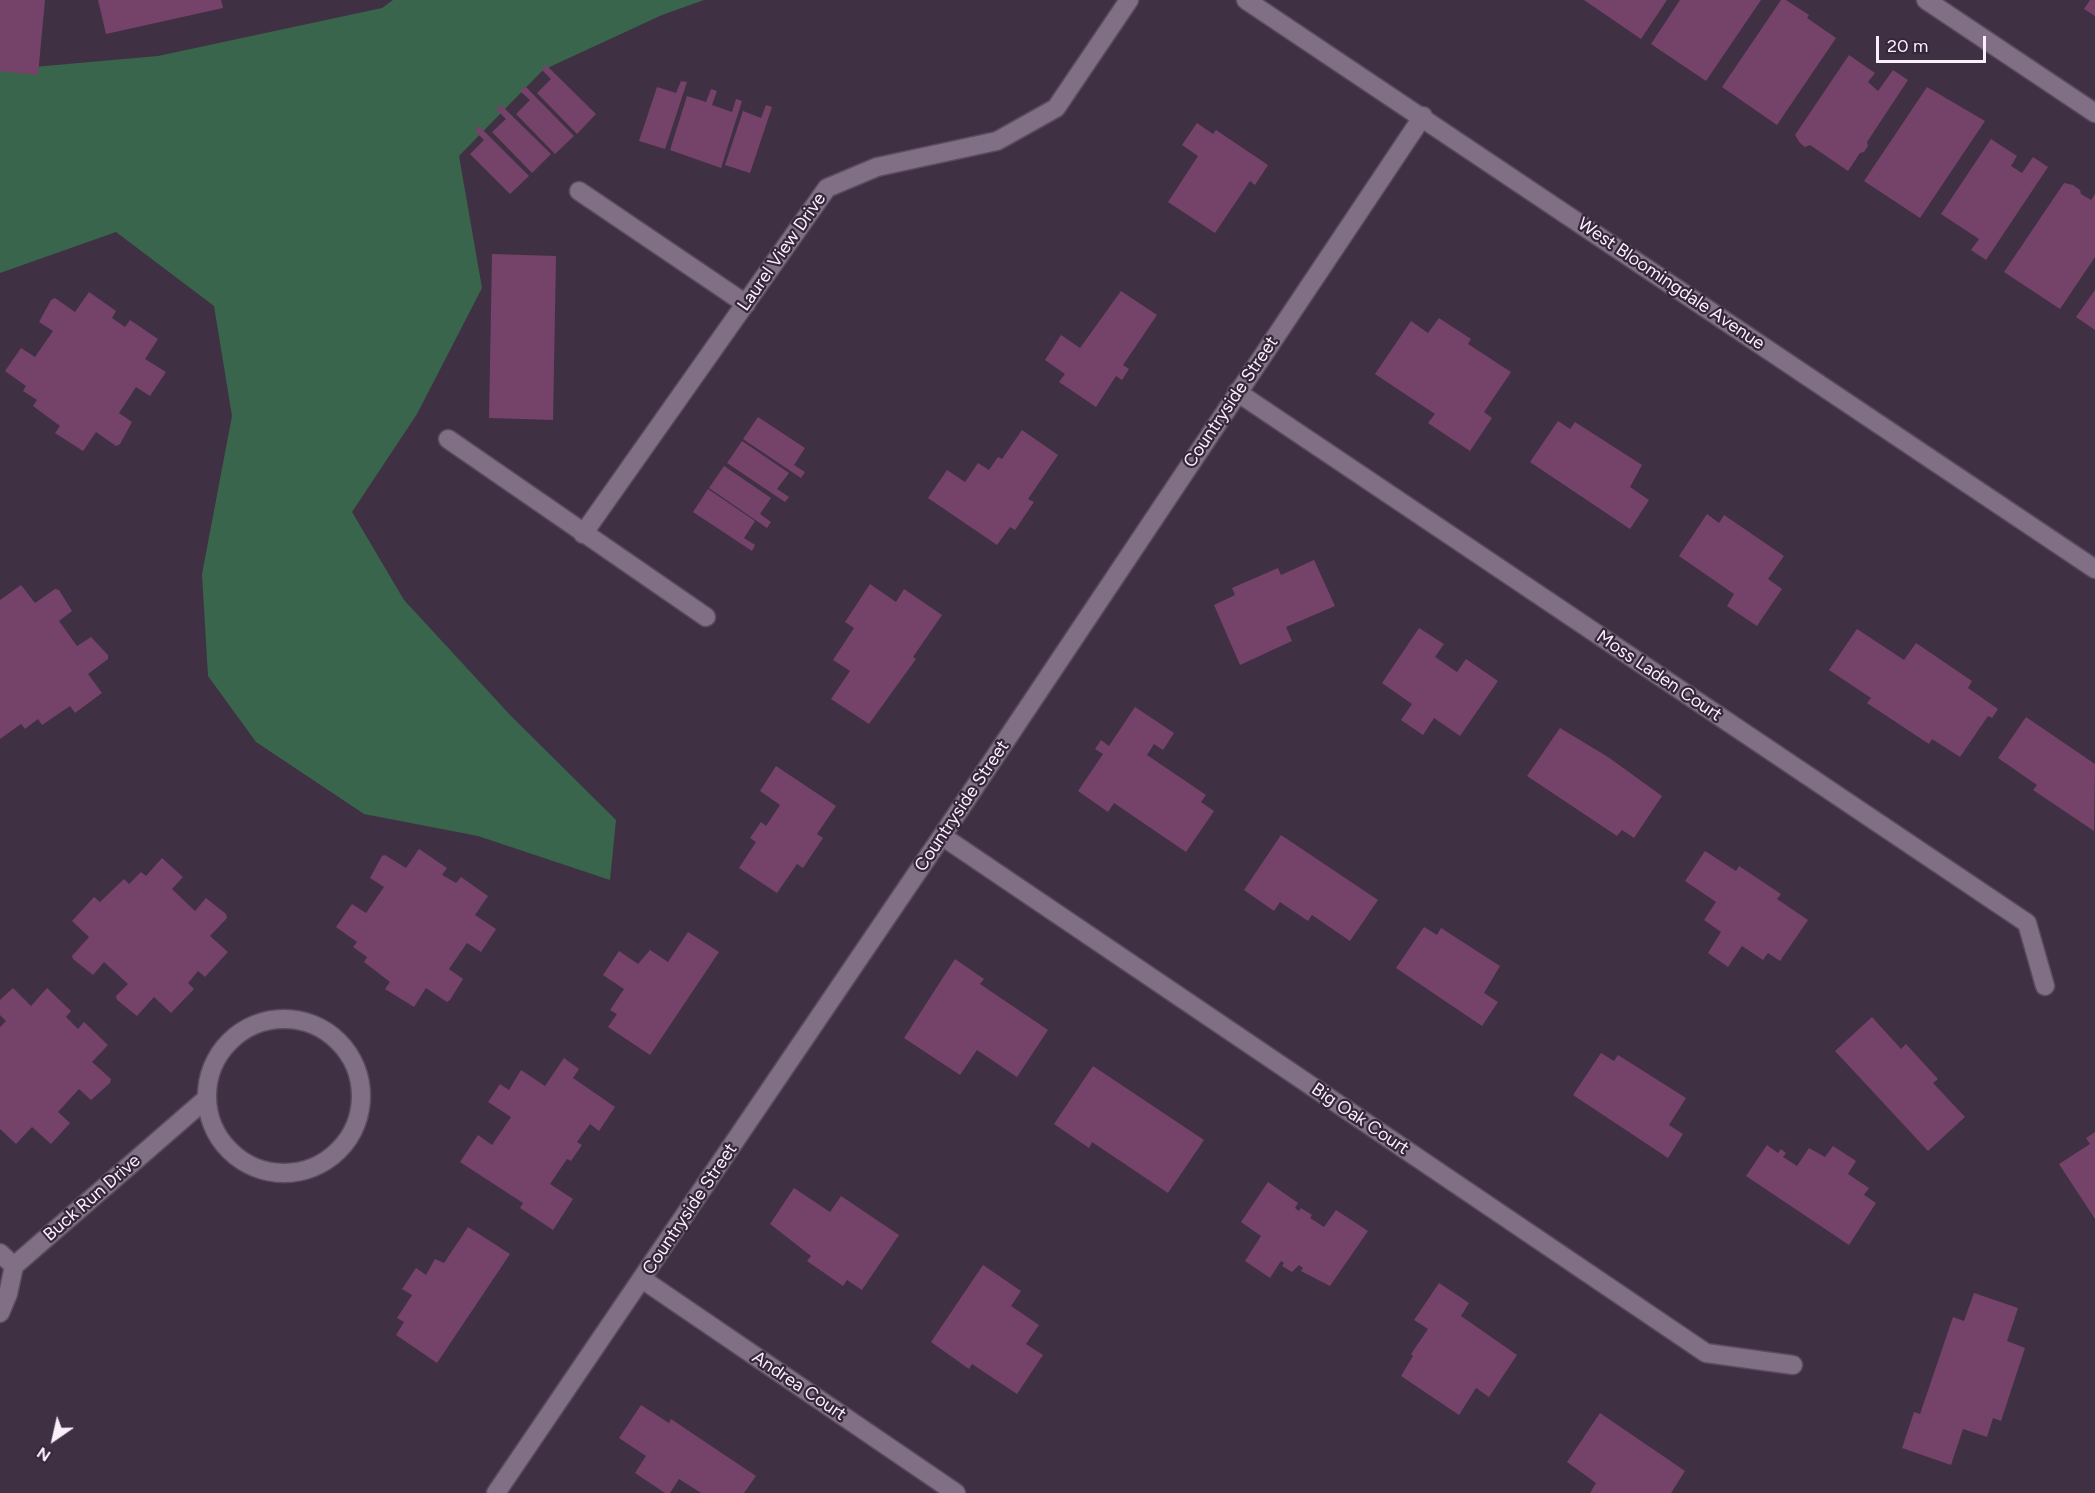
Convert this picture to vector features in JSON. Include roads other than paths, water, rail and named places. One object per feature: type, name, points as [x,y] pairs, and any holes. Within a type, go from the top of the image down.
[{"type":"street","name":"Laurel View Drive","points":[[584,534],[827,188],[877,167],[997,141],[1056,108],[1130,0]]},
{"type":"street","name":"West Bloomingdale Avenue","points":[[1246,0],[1423,116],[2095,569]]},
{"type":"street","points":[[1926,0],[2095,113]]},
{"type":"street","name":"Countryside Street","points":[[496,1493],[942,836],[1423,116]]},
{"type":"street","points":[[579,191],[746,304]]},
{"type":"street","name":"Moss Laden Court","points":[[1238,392],[2027,923],[2045,986]]},
{"type":"street","points":[[448,439],[706,617]]},
{"type":"street","name":"Big Oak Court","points":[[942,836],[1706,1353],[1793,1365]]},
{"type":"street","points":[[289,1019],[315,1025],[336,1039],[352,1060],[361,1084],[360,1109],[352,1133],[337,1152],[316,1166],[291,1173],[266,1171],[243,1162],[224,1145],[212,1123],[207,1098],[210,1073],[221,1050],[240,1032],[272,1020],[289,1019]]},
{"type":"street","name":"Buck Run Drive","points":[[14,1266],[207,1098]]},
{"type":"street","points":[[0,1253],[14,1266],[8,1294],[0,1313]]},
{"type":"street","name":"Andrea Court","points":[[642,1279],[956,1493]]}]
